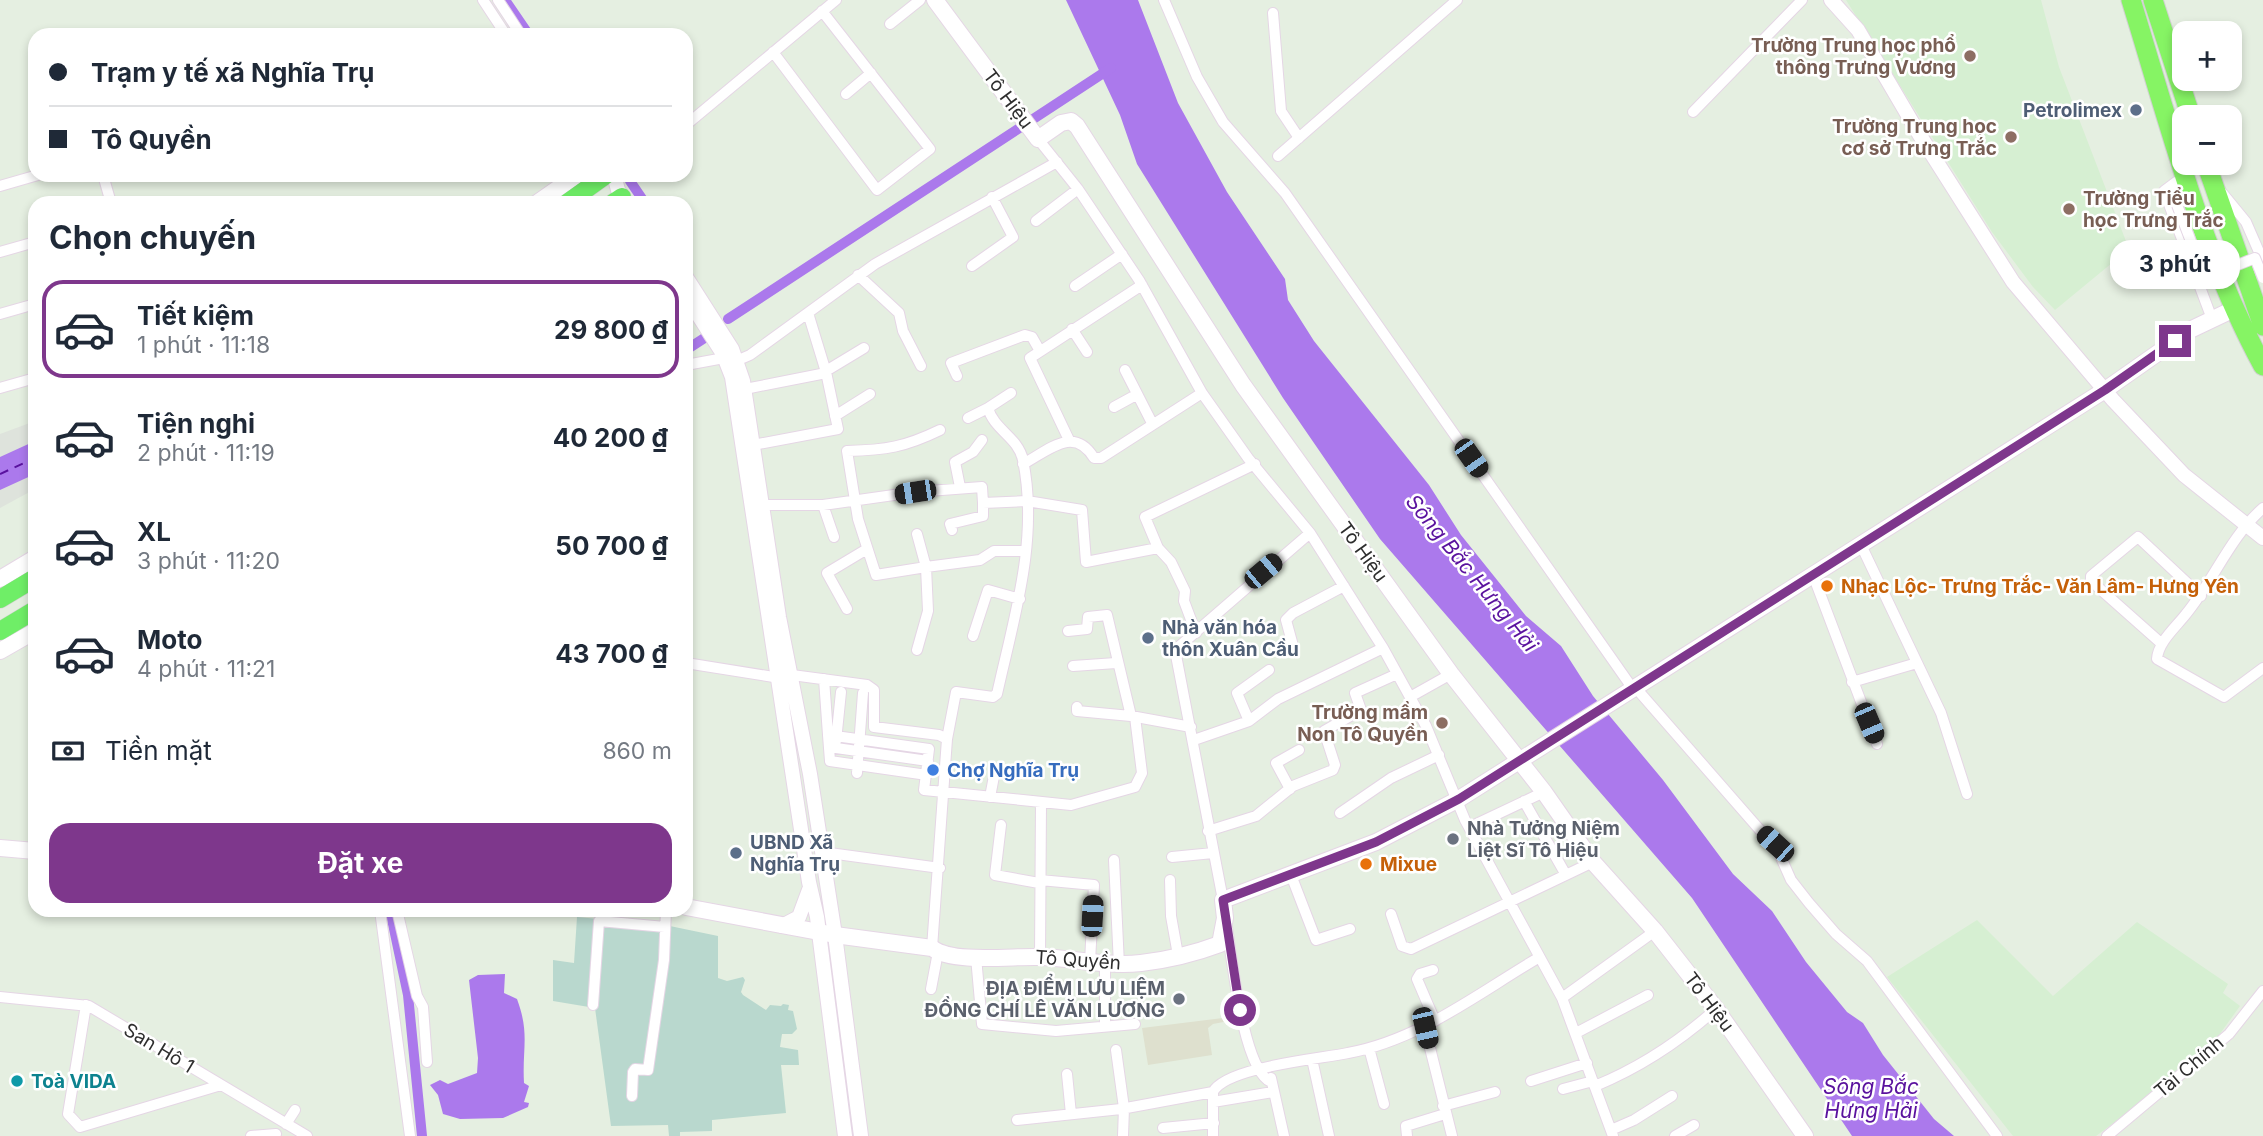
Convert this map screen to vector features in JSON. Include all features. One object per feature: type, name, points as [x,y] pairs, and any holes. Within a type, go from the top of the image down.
[{"type":"highway","points":[[2131,0],[2177,181],[2234,309],[2263,366]]},
{"type":"highway","points":[[2153,0],[2187,105]]},
{"type":"highway","points":[[2210,175],[2263,326]]},
{"type":"main road","name":"Tô Hiệu","points":[[938,1],[1036,136],[1061,123],[1071,121],[1077,126],[1243,385],[1451,674],[1524,755],[1544,792],[1593,862],[1655,931],[1716,1009],[1805,1136]]},
{"type":"main road","points":[[547,196],[567,182]]},
{"type":"main road","points":[[590,196],[620,187]]},
{"type":"main road","points":[[1225,943],[1223,900],[1376,842],[1459,799],[1524,755],[2105,390],[2157,352],[2234,309]]},
{"type":"main road","points":[[0,579],[28,562]]},
{"type":"main road","points":[[0,599],[28,582]]},
{"type":"main road","points":[[0,631],[28,614]]},
{"type":"main road","points":[[0,651],[28,635]]},
{"type":"main road","points":[[0,848],[28,850]]},
{"type":"main road","name":"Tô Quyền","points":[[693,908],[781,926],[976,957],[1040,957],[1104,963],[1178,955],[1225,943]]},
{"type":"street","points":[[483,0],[501,28]]},
{"type":"street","points":[[498,0],[517,28]]},
{"type":"street","points":[[693,119],[836,0]]},
{"type":"street","points":[[890,24],[920,0]]},
{"type":"street","points":[[1164,0],[1197,77],[1223,122],[1285,193],[1634,688],[1775,844],[1791,880],[1836,934],[1867,961],[1997,1136]]},
{"type":"street","points":[[1278,156],[1457,0]]},
{"type":"street","points":[[1693,111],[1802,0]]},
{"type":"street","points":[[1831,0],[1858,30],[1919,134],[2013,282],[2105,390],[2184,475],[2263,538]]},
{"type":"street","points":[[773,52],[877,190],[930,149],[822,11]]},
{"type":"street","points":[[1273,13],[1281,111],[1299,138]]},
{"type":"street","points":[[846,94],[871,73]]},
{"type":"street","points":[[1036,136],[1077,188],[1122,254],[1202,393],[1310,533],[1383,648],[1439,755],[1470,827],[1538,958],[1562,998],[1612,1133],[1672,1096]]},
{"type":"street","points":[[693,364],[729,361],[750,355],[858,275],[1057,162]]},
{"type":"street","points":[[0,186],[28,178]]},
{"type":"street","points":[[2212,319],[2164,191],[2177,181],[2205,278],[2255,258],[2263,278]]},
{"type":"street","points":[[2213,182],[2246,222],[2263,261]]},
{"type":"street","points":[[1036,221],[1077,188]]},
{"type":"street","points":[[972,266],[1013,237],[992,197]]},
{"type":"street","points":[[0,252],[28,244]]},
{"type":"street","points":[[1075,286],[1122,254]]},
{"type":"street","points":[[858,275],[899,313],[903,331],[921,366]]},
{"type":"street","points":[[1069,440],[1030,358],[1142,285]]},
{"type":"street","points":[[693,291],[745,389],[758,507]]},
{"type":"street","points":[[0,314],[28,306]]},
{"type":"street","points":[[693,307],[729,361],[758,507],[845,1136]]},
{"type":"street","points":[[808,313],[826,372],[838,429],[847,450],[854,501],[876,575],[979,559],[994,551],[1026,551]]},
{"type":"street","points":[[1072,329],[1087,352]]},
{"type":"street","points":[[957,376],[951,363],[1025,335],[1032,337],[1040,351]]},
{"type":"street","points":[[745,389],[826,372],[864,348]]},
{"type":"street","points":[[1125,370],[1152,423]]},
{"type":"street","points":[[0,388],[28,380]]},
{"type":"street","points":[[968,418],[1010,393]]},
{"type":"street","points":[[1023,464],[1069,440],[1080,442],[1098,459],[1202,393]]},
{"type":"street","points":[[835,416],[870,394]]},
{"type":"street","points":[[1114,407],[1136,395]]},
{"type":"street","points":[[931,989],[947,739],[956,692],[993,697],[997,694],[1020,599],[1026,551],[1027,501],[1023,464],[1019,450],[1011,438],[995,425],[988,408]]},
{"type":"street","points":[[753,445],[838,429]]},
{"type":"street","points":[[847,450],[888,450],[908,445],[940,430]]},
{"type":"street","points":[[960,487],[955,462],[973,452],[982,440]]},
{"type":"street","points":[[1196,633],[1184,601],[1185,591],[1171,562],[1158,548],[1145,517],[1255,464]]},
{"type":"street","points":[[758,507],[823,505],[960,487],[982,487],[984,516],[950,524],[952,530]]},
{"type":"street","points":[[983,503],[1027,501],[1082,510],[1086,562],[1158,548]]},
{"type":"street","points":[[823,505],[834,537]]},
{"type":"street","points":[[2263,509],[2246,523],[2201,596],[2157,654],[2159,662],[2224,697],[2263,668]]},
{"type":"street","points":[[1223,900],[1175,650],[1310,533]]},
{"type":"street","points":[[917,534],[926,567],[928,611],[917,650]]},
{"type":"street","points":[[2162,644],[2091,581],[2091,576],[2138,537],[2201,596]]},
{"type":"street","points":[[1861,545],[1951,735],[1968,794]]},
{"type":"street","points":[[847,609],[822,575],[867,549]]},
{"type":"street","points":[[1813,575],[1877,744]]},
{"type":"street","points":[[1277,648],[1292,642],[1286,620],[1293,613],[1344,586]]},
{"type":"street","points":[[973,636],[988,590],[1020,599]]},
{"type":"street","points":[[833,731],[868,741],[929,749],[925,790],[945,795],[1071,805],[1135,787],[1142,774],[1133,717],[1116,663],[1107,601]]},
{"type":"street","points":[[1068,631],[1087,629],[1087,617],[1107,615]]},
{"type":"street","points":[[1194,740],[1249,721],[1278,699],[1383,648]]},
{"type":"street","points":[[1073,666],[1116,663]]},
{"type":"street","points":[[1852,682],[1917,663]]},
{"type":"street","points":[[693,664],[856,682],[874,690],[874,727],[868,741]]},
{"type":"street","points":[[1249,721],[1237,693],[1269,670]]},
{"type":"street","points":[[1361,710],[1354,693],[1397,674]]},
{"type":"street","points":[[1410,697],[1451,674]]},
{"type":"street","points":[[783,676],[822,852],[861,1136]]},
{"type":"street","points":[[824,679],[833,731]]},
{"type":"street","points":[[841,692],[830,761],[834,766],[892,769],[926,775]]},
{"type":"street","points":[[863,693],[868,741],[866,768]]},
{"type":"street","points":[[1208,831],[1256,816],[1290,789],[1335,769],[1324,731],[1373,706]]},
{"type":"street","points":[[1077,707],[1077,711],[1191,727]]},
{"type":"street","points":[[874,727],[939,735],[947,739]]},
{"type":"street","points":[[833,731],[868,741],[894,756],[928,761]]},
{"type":"street","points":[[892,769],[896,744]]},
{"type":"street","points":[[909,772],[913,746]]},
{"type":"street","points":[[1290,789],[1276,760],[1299,750]]},
{"type":"street","points":[[1340,813],[1391,778],[1439,755]]},
{"type":"street","points":[[990,797],[995,771]]},
{"type":"street","points":[[1470,827],[1544,792]]},
{"type":"street","points":[[1524,801],[1566,875]]},
{"type":"street","points":[[1040,957],[1041,803]]},
{"type":"street","points":[[1001,825],[995,878],[1094,885],[1104,963],[1105,1027]]},
{"type":"street","points":[[806,855],[822,852],[940,868]]},
{"type":"street","points":[[1172,857],[1213,853]]},
{"type":"street","points":[[1104,963],[1124,933],[1114,860]]},
{"type":"street","points":[[1391,914],[1402,946],[1411,949],[1593,862]]},
{"type":"street","points":[[1291,875],[1316,940],[1350,929]]},
{"type":"street","points":[[1170,880],[1171,916],[1178,955]]},
{"type":"street","points":[[781,926],[795,921],[804,911],[809,882]]},
{"type":"street","points":[[381,917],[410,1136]]},
{"type":"street","points":[[399,917],[417,996],[423,1007],[427,1062]]},
{"type":"street","points":[[632,1096],[633,1072],[635,1069],[648,1070],[666,917]]},
{"type":"street","points":[[593,1005],[599,921],[665,927]]},
{"type":"street","points":[[1562,998],[1655,931]]},
{"type":"street","points":[[1225,943],[1240,1010],[1258,1071],[1272,1087]]},
{"type":"street","points":[[976,957],[982,1024],[1056,1031],[1135,1024]]},
{"type":"street","points":[[1213,1136],[1213,1097],[1226,1079],[1272,1066],[1369,1048],[1425,1028],[1538,958]]},
{"type":"street","points":[[1433,970],[1420,974],[1418,979],[1434,1021]]},
{"type":"street","name":"Tài Chính","points":[[2107,1136],[2229,1034],[2263,991]]},
{"type":"street","points":[[1576,1033],[1648,995]]},
{"type":"street","name":"San Hô 1","points":[[0,997],[86,1005],[307,1136]]},
{"type":"street","points":[[86,1005],[68,1114],[80,1127],[220,1085]]},
{"type":"street","points":[[1563,1089],[1594,1084],[1622,1075],[1674,1043],[1716,1009]]},
{"type":"street","points":[[1425,1028],[1452,1136]]},
{"type":"street","points":[[1369,1048],[1384,1104]]},
{"type":"street","points":[[1115,1050],[1125,1108],[1123,1136]]},
{"type":"street","points":[[1312,1059],[1329,1136]]},
{"type":"street","points":[[1531,1081],[1587,1063]]},
{"type":"street","points":[[1272,1066],[1272,1087],[1284,1136]]},
{"type":"street","points":[[1067,1074],[1071,1114]]},
{"type":"street","points":[[1017,1120],[1213,1097],[1272,1087]]},
{"type":"street","points":[[1407,1136],[1406,1126],[1495,1092]]},
{"type":"street","points":[[251,1136],[276,1135],[295,1110]]},
{"type":"street","points":[[1163,1128],[1213,1123]]},
{"type":"street","points":[[1675,1136],[1694,1125]]},
{"type":"shaded area","points":[[1846,0],[2041,0],[2059,67],[2129,249],[2055,310],[2033,287],[1992,232]]},
{"type":"shaded area","points":[[28,424],[28,493],[0,508],[0,434]]},
{"type":"shaded area","points":[[577,917],[665,925],[718,936],[718,978],[727,981],[743,977],[743,995],[766,1010],[770,1005],[783,1004],[789,1005],[788,1010],[793,1011],[797,1029],[792,1034],[782,1034],[780,1047],[798,1050],[799,1065],[781,1065],[786,1113],[712,1120],[712,1131],[680,1132],[680,1136],[669,1136],[668,1125],[611,1126],[595,1008],[553,1001],[553,960],[574,963]]},
{"type":"shaded area","points":[[1977,920],[2053,996],[2137,922],[2228,984],[2223,993],[2240,1006],[2219,1035],[2158,1090],[2096,1136],[2013,1136],[1887,977]]},
{"type":"shaded area","points":[[1239,1016],[1239,1019],[1213,1024],[1208,1028],[1212,1055],[1148,1065],[1142,1028]]},
{"type":"water","name":"Sông Bắc Hưng Hải","points":[[1066,0],[1138,0],[1178,103],[1227,192],[1285,279],[1288,300],[1314,341],[1429,485],[1461,535],[1526,616],[1561,646],[1593,696],[1663,780],[1733,874],[1772,911],[1806,962],[1847,1012],[1863,1023],[1883,1055],[1934,1119],[1954,1136],[1852,1136],[1692,898],[1380,539],[1283,398],[1137,164],[1120,115]]},
{"type":"water","points":[[28,444],[28,477],[0,490],[0,457]]},
{"type":"water","points":[[505,974],[504,993],[517,999],[523,1022],[524,1083],[529,1086],[524,1102],[529,1103],[528,1107],[503,1118],[460,1119],[443,1114],[438,1095],[430,1085],[440,1080],[448,1084],[477,1073],[478,1058],[469,980],[478,975]]},
{"type":"waterway","points":[[505,0],[524,28]]},
{"type":"waterway","points":[[728,319],[1111,68]]},
{"type":"waterway","points":[[631,182],[640,196]]},
{"type":"waterway","points":[[693,345],[706,337]]},
{"type":"waterway","points":[[391,917],[408,995],[422,1136]]},
{"type":"ferry route","points":[[0,474],[28,461]]},
{"type":"place","name":"Trường Trung học phổ thông Trưng Vương","points":[[1970,56]]},
{"type":"place","name":"Petrolimex","points":[[2136,110]]},
{"type":"place","name":"Trường Trung học cơ sở Trưng Trắc","points":[[2011,137]]},
{"type":"place","name":"Trường Tiểu học Trưng Trắc","points":[[2069,209]]},
{"type":"place","name":"Nhạc Lộc- Trưng Trắc- Văn Lâm- Hưng Yên","points":[[1827,586]]},
{"type":"place","name":"Nhà văn hóa thôn Xuân Cầu","points":[[1148,638]]},
{"type":"place","name":"Trường mầm Non Tô Quyền","points":[[1442,723]]},
{"type":"place","name":"Chợ Nghĩa Trụ","points":[[933,770]]},
{"type":"place","name":"Nhà Tưởng Niệm Liệt Sĩ Tô Hiệu","points":[[1453,839]]},
{"type":"place","name":"UBND Xã Nghĩa Trụ","points":[[736,853]]},
{"type":"place","name":"Mixue","points":[[1366,864]]},
{"type":"place","name":"ĐỊA ĐIỂM LƯU LIỆM ĐỒNG CHÍ LÊ VĂN LƯƠNG","points":[[1179,999]]},
{"type":"place","name":"Toà VIDA","points":[[17,1081]]},
{"type":"route","points":[[1240,1010],[1223,900],[1376,842],[1459,799],[1530,751],[2105,390],[2175,341]]}]
